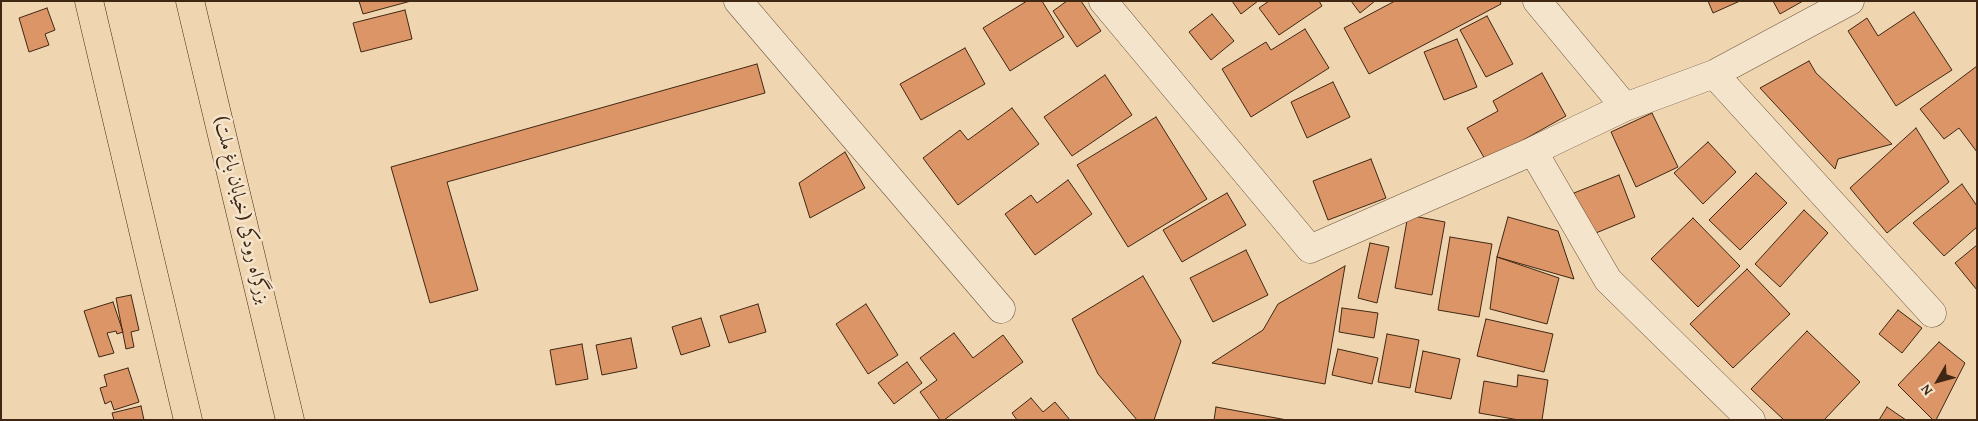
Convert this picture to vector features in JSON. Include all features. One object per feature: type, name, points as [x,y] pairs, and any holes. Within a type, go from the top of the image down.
[{"type":"highway","points":[[89,1],[188,420]]},
{"type":"highway","name":"بزرگراه رودکی (خیابان باغ ملت)","points":[[190,1],[290,420]]},
{"type":"street","points":[[738,1],[1001,309]]},
{"type":"street","points":[[1103,1],[1310,249],[1533,151],[1626,107],[1714,74],[1850,1]]},
{"type":"street","points":[[1537,1],[1626,107]]},
{"type":"street","points":[[1714,74],[1932,312]]},
{"type":"street","points":[[1533,151],[1608,280],[1751,420]]},
{"type":"building","points":[[359,1],[411,1],[363,14]]},
{"type":"building","points":[[1027,1],[1042,1],[1064,37],[1010,71],[983,28]]},
{"type":"building","points":[[1067,1],[1081,1],[1101,31],[1077,47],[1053,11]]},
{"type":"building","points":[[1232,1],[1258,1],[1241,14]]},
{"type":"building","points":[[1269,1],[1319,1],[1322,6],[1279,35],[1259,8]]},
{"type":"building","points":[[1351,1],[1375,1],[1360,13]]},
{"type":"building","points":[[1395,1],[1500,1],[1501,4],[1369,74],[1344,28]]},
{"type":"building","points":[[1708,1],[1740,1],[1713,13]]},
{"type":"building","points":[[1773,1],[1803,1],[1780,14]]},
{"type":"building","points":[[47,8],[55,30],[45,34],[49,45],[29,52],[19,18]]},
{"type":"building","points":[[405,10],[412,39],[361,52],[353,23]]},
{"type":"building","points":[[1914,12],[1952,70],[1896,106],[1848,31],[1867,18],[1878,36]]},
{"type":"building","points":[[1212,14],[1234,41],[1211,60],[1189,32]]},
{"type":"building","points":[[1487,16],[1513,64],[1486,77],[1460,30]]},
{"type":"building","points":[[1305,29],[1329,68],[1251,117],[1222,69],[1266,42],[1271,50]]},
{"type":"building","points":[[1457,39],[1477,87],[1444,100],[1424,52]]},
{"type":"building","points":[[965,48],[985,84],[921,120],[900,84]]},
{"type":"building","points":[[1809,61],[1816,73],[1892,144],[1838,159],[1835,169],[1760,88]]},
{"type":"building","points":[[757,64],[765,93],[447,182],[478,290],[430,303],[391,167]]},
{"type":"building","points":[[1977,66],[1977,152],[1959,128],[1944,139],[1920,109]]},
{"type":"building","points":[[1542,73],[1566,116],[1486,161],[1467,128],[1498,111],[1493,101]]},
{"type":"building","points":[[1105,75],[1132,115],[1072,156],[1044,117]]},
{"type":"building","points":[[1333,82],[1350,117],[1307,138],[1291,102]]},
{"type":"building","points":[[1012,108],[1039,144],[958,205],[923,158],[960,130],[968,140]]},
{"type":"building","points":[[1652,113],[1678,167],[1636,187],[1611,132]]},
{"type":"building","points":[[1156,117],[1207,199],[1128,247],[1077,165]]},
{"type":"building","points":[[1916,128],[1949,182],[1887,233],[1850,188]]},
{"type":"building","points":[[1708,142],[1736,172],[1703,204],[1674,173]]},
{"type":"building","points":[[845,152],[865,188],[810,218],[799,183]]},
{"type":"building","points":[[1371,159],[1386,198],[1328,220],[1313,181]]},
{"type":"building","points":[[1756,173],[1787,203],[1740,250],[1709,220]]},
{"type":"building","points":[[1619,175],[1635,217],[1591,235],[1574,193]]},
{"type":"building","points":[[1068,180],[1092,214],[1035,255],[1005,214],[1031,195],[1037,203]]},
{"type":"building","points":[[1962,184],[1977,206],[1977,227],[1944,256],[1913,223]]},
{"type":"building","points":[[1227,193],[1246,225],[1182,262],[1163,230]]},
{"type":"building","points":[[1804,210],[1828,233],[1780,287],[1755,264]]},
{"type":"building","points":[[1408,215],[1445,222],[1432,295],[1395,288]]},
{"type":"building","points":[[1508,217],[1558,231],[1574,279],[1497,257]]},
{"type":"building","points":[[1693,218],[1740,266],[1698,307],[1651,259]]},
{"type":"building","points":[[1450,237],[1492,244],[1479,317],[1438,310]]},
{"type":"building","points":[[1370,243],[1389,247],[1377,303],[1358,298]]},
{"type":"building","points":[[1977,245],[1977,290],[1955,263]]},
{"type":"building","points":[[1246,250],[1268,295],[1213,322],[1190,278]]},
{"type":"building","points":[[1497,257],[1559,278],[1547,324],[1490,309]]},
{"type":"building","points":[[1345,266],[1325,384],[1212,363],[1263,330],[1278,304]]},
{"type":"building","points":[[1747,269],[1790,314],[1733,368],[1690,324]]},
{"type":"building","points":[[1143,276],[1181,341],[1154,420],[1137,420],[1098,374],[1072,319]]},
{"type":"building","points":[[131,295],[139,330],[131,332],[134,347],[126,349],[116,298]]},
{"type":"building","points":[[113,302],[123,332],[117,334],[116,331],[107,333],[114,353],[99,357],[84,311]]},
{"type":"building","points":[[758,304],[766,332],[729,343],[720,316]]},
{"type":"building","points":[[866,304],[898,355],[868,374],[836,324]]},
{"type":"building","points":[[1342,308],[1378,313],[1374,338],[1339,332]]},
{"type":"building","points":[[1898,310],[1922,328],[1902,353],[1879,334]]},
{"type":"building","points":[[701,318],[710,346],[681,355],[672,327]]},
{"type":"building","points":[[1486,319],[1553,334],[1544,372],[1477,356]]},
{"type":"building","points":[[1807,331],[1860,382],[1824,420],[1784,420],[1751,389]]},
{"type":"building","points":[[954,333],[973,358],[1003,335],[1023,362],[944,420],[940,420],[920,392],[937,380],[920,358]]},
{"type":"building","points":[[1387,334],[1419,340],[1410,388],[1378,382]]},
{"type":"building","points":[[631,338],[637,368],[602,375],[596,345]]},
{"type":"building","points":[[1939,342],[1965,363],[1936,420],[1933,420],[1898,385]]},
{"type":"building","points":[[582,344],[588,379],[556,385],[550,350]]},
{"type":"building","points":[[1338,349],[1378,358],[1372,384],[1332,375]]},
{"type":"building","points":[[1423,351],[1460,359],[1451,399],[1415,392]]},
{"type":"building","points":[[907,362],[922,383],[894,404],[878,383]]},
{"type":"building","points":[[128,368],[139,402],[114,410],[111,401],[105,404],[100,388],[107,386],[104,375]]},
{"type":"building","points":[[1518,375],[1548,380],[1542,420],[1519,420],[1479,413],[1484,381],[1517,387]]},
{"type":"building","points":[[1031,398],[1043,412],[1055,402],[1070,420],[1017,420],[1012,413]]},
{"type":"building","points":[[141,406],[144,420],[114,420],[112,413]]},
{"type":"building","points":[[1216,407],[1287,420],[1214,420]]},
{"type":"building","points":[[1887,407],[1906,420],[1879,420]]}]
